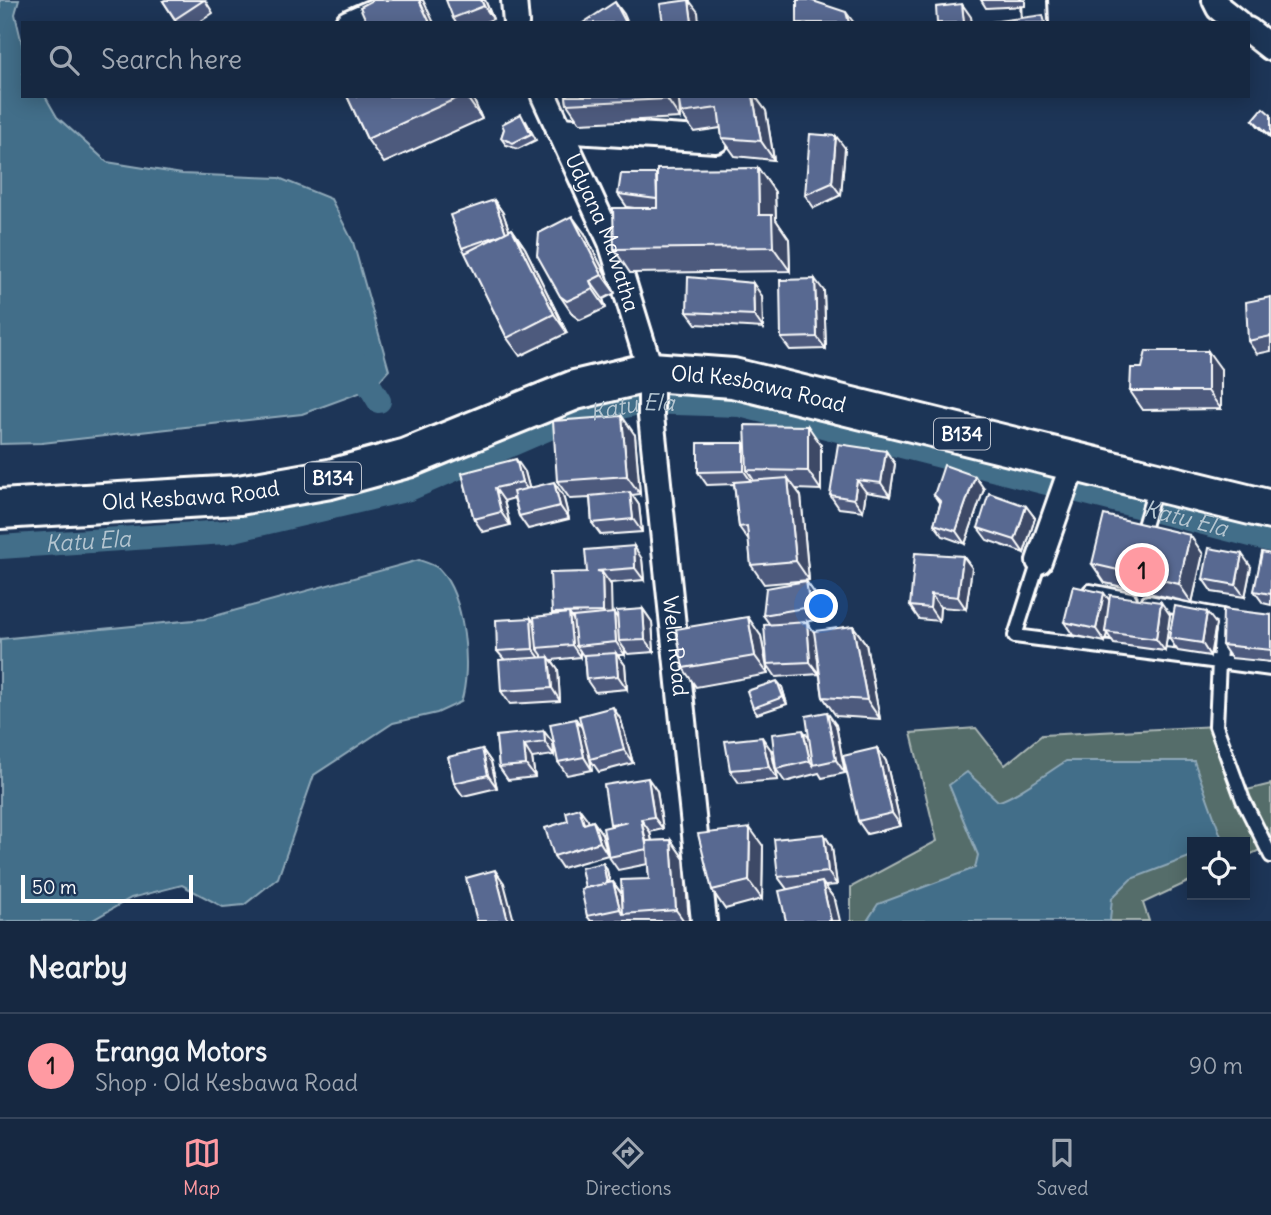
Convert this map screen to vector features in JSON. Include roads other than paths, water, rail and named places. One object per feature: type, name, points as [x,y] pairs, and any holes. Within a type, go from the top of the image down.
[{"type":"main road","name":"Old Kesbawa Road","points":[[0,509],[239,495],[330,479],[407,458],[575,390],[651,380],[733,378],[1271,510]]},
{"type":"street","points":[[353,21],[400,0]]},
{"type":"street","points":[[514,0],[516,21]]},
{"type":"street","points":[[1034,0],[1035,21]]},
{"type":"street","points":[[1215,0],[1219,8],[1235,21]]},
{"type":"street","points":[[1250,31],[1271,47]]},
{"type":"street","name":"Udyana Mawatha","points":[[545,98],[611,242],[651,380]]},
{"type":"street","points":[[559,130],[716,140]]},
{"type":"street","name":"Wela Road","points":[[651,380],[650,416],[704,921]]},
{"type":"street","points":[[1038,561],[1074,461]]},
{"type":"lane","points":[[1139,539],[1157,483]]},
{"type":"lane","points":[[1038,561],[1015,636],[1271,669]]},
{"type":"lane","points":[[1083,590],[1229,617],[1219,662],[1216,726],[1242,800],[1271,856]]},
{"type":"water","points":[[0,0],[19,0],[15,14],[21,40],[21,98],[46,98],[57,117],[107,162],[182,174],[279,178],[331,199],[353,242],[389,370],[373,388],[302,414],[42,443],[0,444]]},
{"type":"water","points":[[419,560],[439,569],[455,597],[466,653],[461,702],[437,713],[393,723],[314,775],[278,878],[244,905],[223,907],[182,885],[131,898],[91,921],[0,921],[0,639],[204,619]]},
{"type":"water","points":[[1066,761],[1194,761],[1221,837],[1187,837],[1187,858],[1131,879],[1112,898],[1110,921],[867,921],[878,904],[975,868],[978,855],[949,785],[967,772],[998,801],[1021,790]]},
{"type":"waterway","points":[[354,360],[379,401]]},
{"type":"waterway","name":"Katu Ela","points":[[0,547],[225,532],[409,489],[577,416],[644,402],[740,405],[1271,540]]},
{"type":"place","name":"Eranga Motors","points":[[1142,570]]}]
